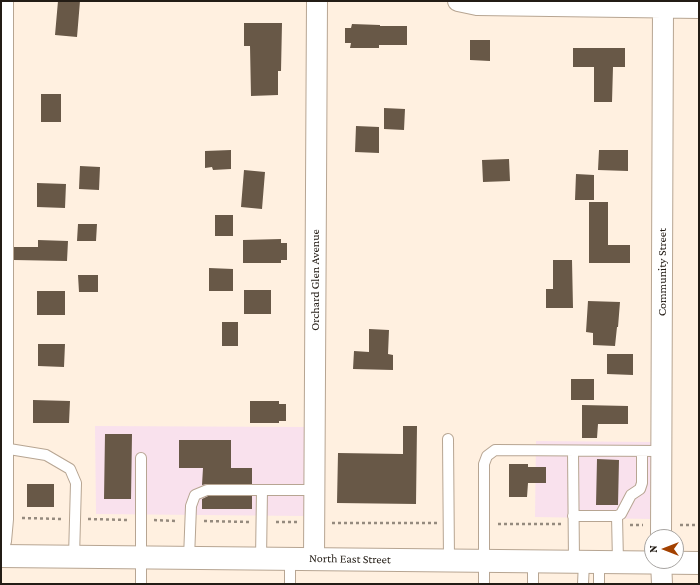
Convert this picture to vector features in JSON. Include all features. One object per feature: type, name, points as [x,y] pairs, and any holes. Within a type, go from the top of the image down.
[{"type":"main road","name":"North East Street","points":[[1,556],[644,562]]},
{"type":"main road","name":"North East Street","points":[[684,563],[699,563]]},
{"type":"street","points":[[1,541],[3,519],[3,1]]},
{"type":"street","name":"Orchard Glen Avenue","points":[[314,559],[317,1]]},
{"type":"street","points":[[458,1],[477,5],[699,8]]},
{"type":"street","name":"Community Street","points":[[661,529],[651,451],[663,7]]},
{"type":"street","points":[[661,569],[662,584]]},
{"type":"lane","points":[[448,439],[449,560]]},
{"type":"lane","points":[[3,448],[46,455],[70,469],[76,483],[74,557]]},
{"type":"lane","points":[[484,584],[484,464],[487,456],[495,450],[651,451],[640,489],[631,495],[583,584]]},
{"type":"lane","points":[[573,451],[574,520],[594,562],[599,584]]},
{"type":"lane","points":[[141,458],[142,584]]},
{"type":"lane","points":[[189,558],[191,506],[195,495],[207,490],[314,490]]},
{"type":"lane","points":[[261,559],[262,490]]},
{"type":"lane","points":[[574,520],[617,521]]},
{"type":"lane","points":[[290,559],[290,584]]},
{"type":"lane","points":[[533,561],[533,584]]},
{"type":"path","points":[[20,518],[449,524]]},
{"type":"path","points":[[484,524],[574,520]]},
{"type":"path","points":[[617,521],[652,529]]},
{"type":"path","points":[[674,529],[699,525]]},
{"type":"shaded area","points":[[95,426],[305,427],[304,516],[96,514]]},
{"type":"shaded area","points":[[536,441],[652,442],[650,519],[535,517]]},
{"type":"building","points":[[58,1],[80,1],[77,37],[55,35]]},
{"type":"building","points":[[244,23],[282,23],[281,71],[278,71],[278,95],[251,96],[250,46],[244,46]]},
{"type":"building","points":[[352,24],[407,26],[407,45],[379,45],[379,48],[350,48],[351,43],[345,43],[345,28],[351,28]]},
{"type":"building","points":[[470,40],[490,40],[490,61],[470,60]]},
{"type":"building","points":[[573,48],[625,48],[625,67],[613,67],[612,102],[594,102],[594,67],[573,67]]},
{"type":"building","points":[[41,94],[61,94],[61,122],[41,122]]},
{"type":"building","points":[[384,108],[405,109],[404,130],[384,129]]},
{"type":"building","points":[[356,126],[379,127],[379,153],[355,152]]},
{"type":"building","points":[[231,150],[231,169],[213,170],[212,167],[205,168],[205,151]]},
{"type":"building","points":[[599,150],[628,150],[628,171],[598,170]]},
{"type":"building","points":[[509,159],[510,181],[483,182],[482,160]]},
{"type":"building","points":[[80,166],[100,167],[99,190],[79,189]]},
{"type":"building","points":[[244,170],[265,172],[262,209],[241,207]]},
{"type":"building","points":[[576,174],[594,175],[594,200],[575,200]]},
{"type":"building","points":[[37,183],[66,184],[65,208],[37,207]]},
{"type":"building","points":[[589,202],[608,202],[608,245],[630,245],[630,263],[589,263]]},
{"type":"building","points":[[215,215],[233,215],[233,236],[215,236]]},
{"type":"building","points":[[78,224],[97,224],[96,241],[77,241]]},
{"type":"building","points":[[281,239],[281,243],[287,243],[287,260],[281,260],[281,263],[243,263],[243,240]]},
{"type":"building","points":[[38,240],[68,241],[67,261],[14,260],[14,247],[38,247]]},
{"type":"building","points":[[553,260],[572,260],[573,308],[546,308],[546,289],[553,289]]},
{"type":"building","points":[[209,268],[233,269],[233,291],[209,291]]},
{"type":"building","points":[[78,275],[98,275],[98,292],[79,292]]},
{"type":"building","points":[[244,290],[271,290],[271,314],[244,314]]},
{"type":"building","points":[[37,291],[65,291],[65,315],[37,315]]},
{"type":"building","points":[[588,301],[620,302],[615,346],[593,345],[593,333],[586,332]]},
{"type":"building","points":[[222,322],[238,322],[238,346],[222,346]]},
{"type":"building","points":[[369,329],[389,330],[388,354],[393,355],[393,370],[353,369],[354,351],[369,352]]},
{"type":"building","points":[[38,344],[65,344],[64,367],[38,366]]},
{"type":"building","points":[[607,354],[633,354],[633,375],[607,374]]},
{"type":"building","points":[[571,379],[594,379],[594,400],[571,400]]},
{"type":"building","points":[[33,400],[70,401],[69,423],[33,423]]},
{"type":"building","points":[[250,401],[279,401],[279,404],[286,404],[286,421],[279,421],[279,423],[250,423]]},
{"type":"building","points":[[582,405],[628,406],[628,424],[598,424],[597,438],[582,438]]},
{"type":"building","points":[[403,426],[417,426],[416,504],[337,503],[338,453],[403,454]]},
{"type":"building","points":[[105,434],[132,434],[131,499],[104,499]]},
{"type":"building","points":[[179,440],[231,440],[231,468],[252,468],[252,484],[202,485],[203,468],[179,468]]},
{"type":"building","points":[[597,459],[619,460],[618,505],[596,505]]},
{"type":"building","points":[[509,464],[528,464],[528,467],[546,467],[546,483],[528,483],[527,497],[509,497]]},
{"type":"building","points":[[27,484],[54,484],[54,507],[27,507]]},
{"type":"building","points":[[208,496],[252,496],[252,509],[202,509],[202,499]]}]
